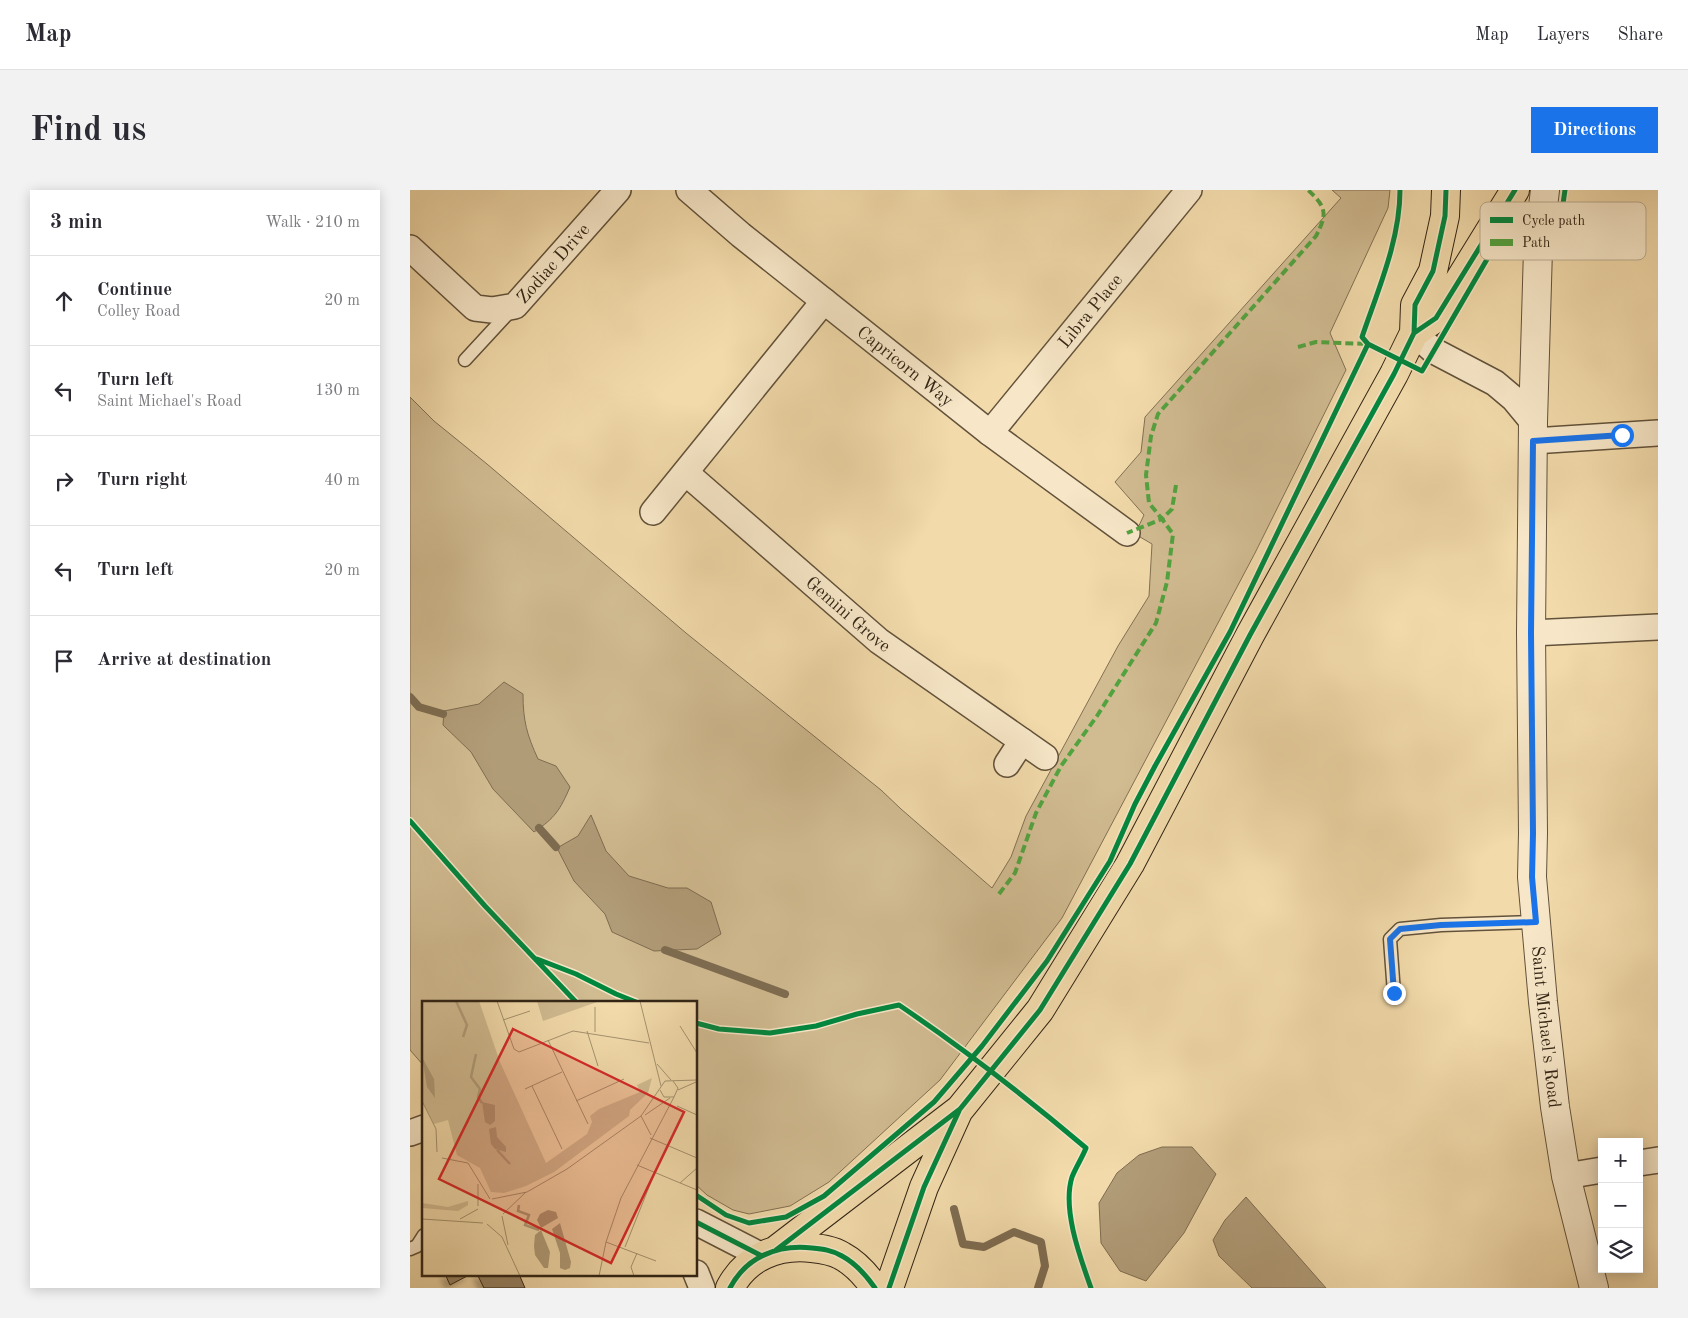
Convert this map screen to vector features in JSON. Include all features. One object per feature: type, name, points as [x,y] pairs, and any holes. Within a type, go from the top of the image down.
[{"type":"main road","points":[[730,1288],[735,1278],[749,1265],[769,1253],[960,1109],[1040,1010],[1130,864],[1250,635],[1394,374],[1414,333],[1415,305],[1433,271],[1445,216],[1446,190]]},
{"type":"main road","points":[[1508,202],[1515,190]]},
{"type":"main road","points":[[1414,333],[1436,318],[1480,247]]},
{"type":"main road","points":[[888,1288],[924,1187],[960,1109]]},
{"type":"main road","points":[[769,1253],[796,1246],[827,1249],[842,1256],[866,1276],[875,1288]]},
{"type":"street","name":"Zodiac Drive","points":[[410,248],[475,308],[492,310],[515,306],[618,190]]},
{"type":"street","name":"Capricorn Way","points":[[689,190],[741,235],[990,433],[1127,533]]},
{"type":"street","name":"Libra Place","points":[[990,433],[1189,190]]},
{"type":"street","name":"Saint Michael's Road","points":[[1538,260],[1533,432],[1531,633],[1532,877],[1555,1108],[1566,1176],[1594,1288]]},
{"type":"street","points":[[654,512],[824,301]]},
{"type":"street","points":[[1414,333],[1434,351],[1495,383],[1514,399],[1533,432],[1658,433]]},
{"type":"street","name":"Gemini Grove","points":[[686,473],[879,641],[1045,757]]},
{"type":"street","points":[[1531,633],[1658,627]]},
{"type":"street","points":[[1007,764],[1022,741]]},
{"type":"street","points":[[410,1133],[422,1129]]},
{"type":"street","points":[[1643,1162],[1658,1160]]},
{"type":"street","points":[[1566,1176],[1598,1171]]},
{"type":"street","points":[[698,1223],[769,1253]]},
{"type":"street","points":[[697,1276],[702,1288]]},
{"type":"lane","points":[[466,360],[515,306]]},
{"type":"lane","points":[[1394,993],[1390,939],[1400,929],[1441,925],[1536,922]]},
{"type":"lane","points":[[410,1249],[417,1246],[422,1239]]},
{"type":"shaded area","points":[[1332,190],[1390,190],[1388,208],[1330,333],[1346,370],[1255,553],[1062,918],[940,1080],[829,1182],[790,1206],[749,1214],[733,1210],[707,1195],[698,1187],[698,1001],[422,1001],[422,1064],[410,1050],[410,397],[434,421],[686,633],[881,790],[992,888],[1011,857],[1026,816],[1118,646],[1149,596],[1152,544],[1135,534],[1144,515],[1115,482],[1141,452],[1145,417],[1341,198]]},
{"type":"shaded area","points":[[504,682],[523,694],[526,728],[538,759],[556,766],[570,787],[556,813],[534,832],[493,789],[471,752],[443,725],[444,711],[479,704]]},
{"type":"shaded area","points":[[591,815],[606,851],[629,876],[668,888],[687,888],[711,902],[721,934],[697,949],[654,951],[612,932],[605,914],[574,881],[557,848],[578,836]]},
{"type":"shaded area","points":[[1162,1147],[1192,1147],[1216,1174],[1184,1233],[1146,1281],[1120,1271],[1101,1243],[1099,1203],[1117,1173],[1139,1155]]},
{"type":"shaded area","points":[[1246,1197],[1326,1288],[1252,1288],[1219,1256],[1213,1240],[1225,1220]]},
{"type":"building","points":[[446,1276],[467,1276],[450,1285]]},
{"type":"building","points":[[478,1276],[520,1276],[525,1288],[484,1288]]},
{"type":"waterway","points":[[410,697],[419,707],[443,714]]},
{"type":"waterway","points":[[539,828],[556,847]]},
{"type":"waterway","points":[[665,950],[785,994]]},
{"type":"waterway","points":[[954,1209],[963,1244],[984,1247],[1014,1232],[1041,1242],[1045,1266],[1038,1288]]},
{"type":"marked path","points":[[1176,485],[1172,509],[1162,519],[1149,503],[1146,475],[1151,436],[1158,414],[1316,236],[1322,222],[1323,211],[1319,201],[1308,190]]},
{"type":"marked path","points":[[1298,347],[1316,342],[1368,344]]},
{"type":"marked path","points":[[999,894],[1015,873],[1036,813],[1061,766],[1097,716],[1156,623],[1167,582],[1173,534],[1162,519],[1127,533]]},
{"type":"cycle path","points":[[1400,190],[1399,209],[1392,246],[1362,337],[1368,344],[1422,371],[1487,260]]},
{"type":"cycle path","points":[[776,1250],[960,1109],[1040,1010],[1130,864],[1250,635],[1394,374],[1414,333],[1415,305],[1433,271],[1445,216],[1446,190]]},
{"type":"cycle path","points":[[1508,202],[1515,190]]},
{"type":"cycle path","points":[[1563,202],[1565,190]]},
{"type":"cycle path","points":[[1414,333],[1436,318],[1480,247]]},
{"type":"cycle path","points":[[698,1196],[726,1215],[749,1223],[786,1217],[824,1196],[934,1102],[982,1046],[1047,961],[1110,861],[1135,804],[1230,632],[1368,344]]},
{"type":"cycle path","points":[[410,821],[485,906],[575,1001]]},
{"type":"cycle path","points":[[537,959],[576,974],[634,1001]]},
{"type":"cycle path","points":[[698,1024],[719,1029],[770,1033],[816,1026],[857,1014],[899,1005],[994,1074],[1086,1148],[1072,1177],[1069,1203],[1074,1233],[1091,1288]]},
{"type":"cycle path","points":[[889,1288],[924,1187],[959,1111]]},
{"type":"cycle path","points":[[698,1223],[762,1256]]},
{"type":"cycle path","points":[[730,1288],[745,1268],[764,1255],[787,1248],[799,1247],[823,1249],[838,1254],[856,1266],[875,1288]]},
{"type":"route","points":[[1394,993],[1390,939],[1400,929],[1441,925],[1536,922],[1532,877],[1531,633],[1533,441],[1622,435]]}]
